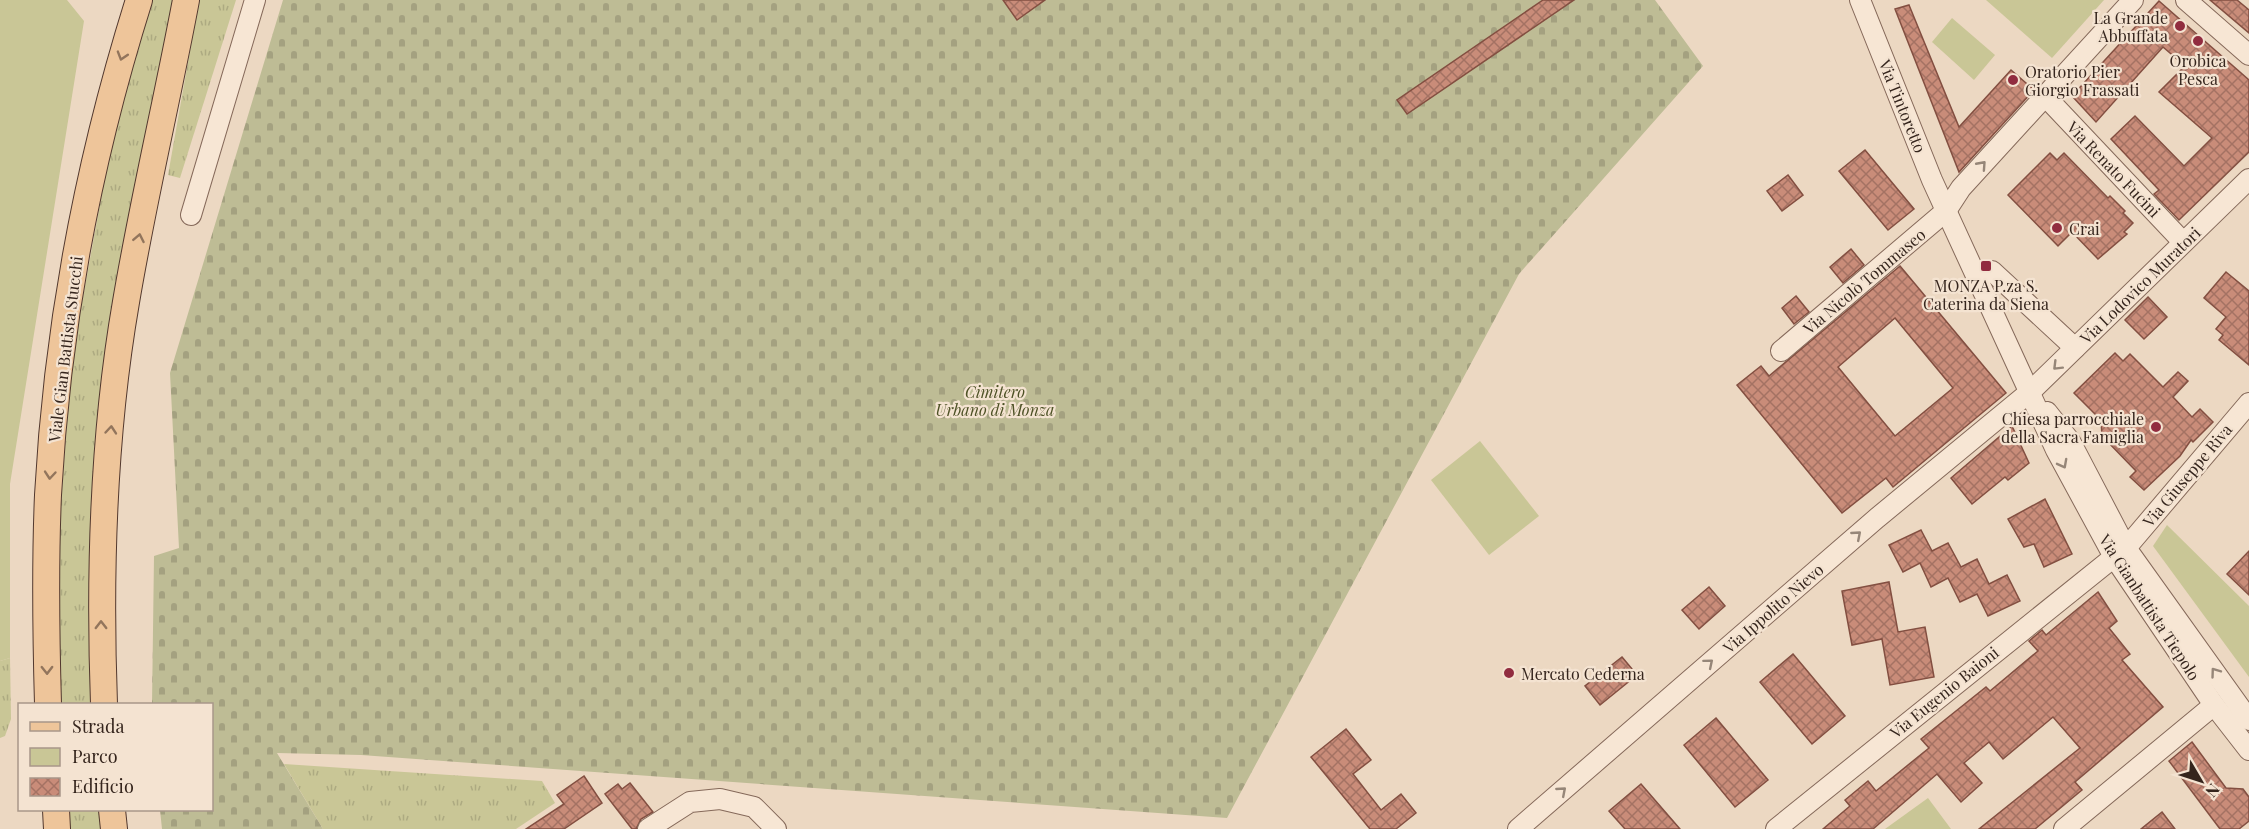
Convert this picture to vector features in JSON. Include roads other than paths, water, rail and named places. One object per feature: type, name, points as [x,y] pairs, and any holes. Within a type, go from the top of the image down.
[{"type":"main road","name":"Viale Gian Battista Stucchi","points":[[48,703],[46,619],[48,495],[58,378],[85,215],[119,66],[139,0]]},
{"type":"main road","points":[[104,703],[101,539],[116,371],[126,302],[186,0]]},
{"type":"main road","points":[[56,811],[57,829]]},
{"type":"main road","points":[[112,811],[114,829]]},
{"type":"street","points":[[191,215],[255,0]]},
{"type":"street","name":"Via Tintoretto","points":[[1860,0],[1946,212],[1975,271]]},
{"type":"street","name":"Via Nicolò Tommaseo","points":[[1781,351],[1946,212],[1961,188],[2133,0]]},
{"type":"street","points":[[2186,0],[2249,55]]},
{"type":"street","name":"Via Renato Fucini","points":[[2044,96],[2183,242]]},
{"type":"street","name":"Via Lodovico Muratori","points":[[2031,392],[2249,178]]},
{"type":"street","points":[[1975,271],[1992,271],[2074,348]]},
{"type":"street","name":"Via Gianbattista Tiepolo","points":[[1975,271],[2056,450],[2214,705],[2249,750]]},
{"type":"street","name":"Via Ippolito Nievo","points":[[1518,829],[1876,518],[1986,425],[2031,392]]},
{"type":"street","name":"Via Giuseppe Riva","points":[[2120,552],[2249,403]]},
{"type":"street","name":"Via Gianbattista Tiepolo","points":[[2120,552],[2249,720]]},
{"type":"street","name":"Via Eugenio Baioni","points":[[1776,829],[2120,552]]},
{"type":"street","points":[[2064,829],[2214,705]]},
{"type":"street","points":[[648,829],[690,802],[720,799],[754,807],[776,829]]},
{"type":"place","name":"La Grande Abbuffata","points":[[2180,26]]},
{"type":"place","name":"Orobica Pesca","points":[[2198,41]]},
{"type":"place","name":"Oratorio Pier Giorgio Frassati","points":[[2013,80]]},
{"type":"place","name":"Crai","points":[[2057,228]]},
{"type":"place","name":"MONZA P.za S. Caterina da Siena","points":[[1986,266]]},
{"type":"place","name":"Chiesa parrocchiale della Sacra Famiglia","points":[[2156,427]]},
{"type":"place","name":"Mercato Cederna","points":[[1509,673]]},
{"type":"park label","name":"Cimitero Urbano di Monza","points":[[995,400]]}]
